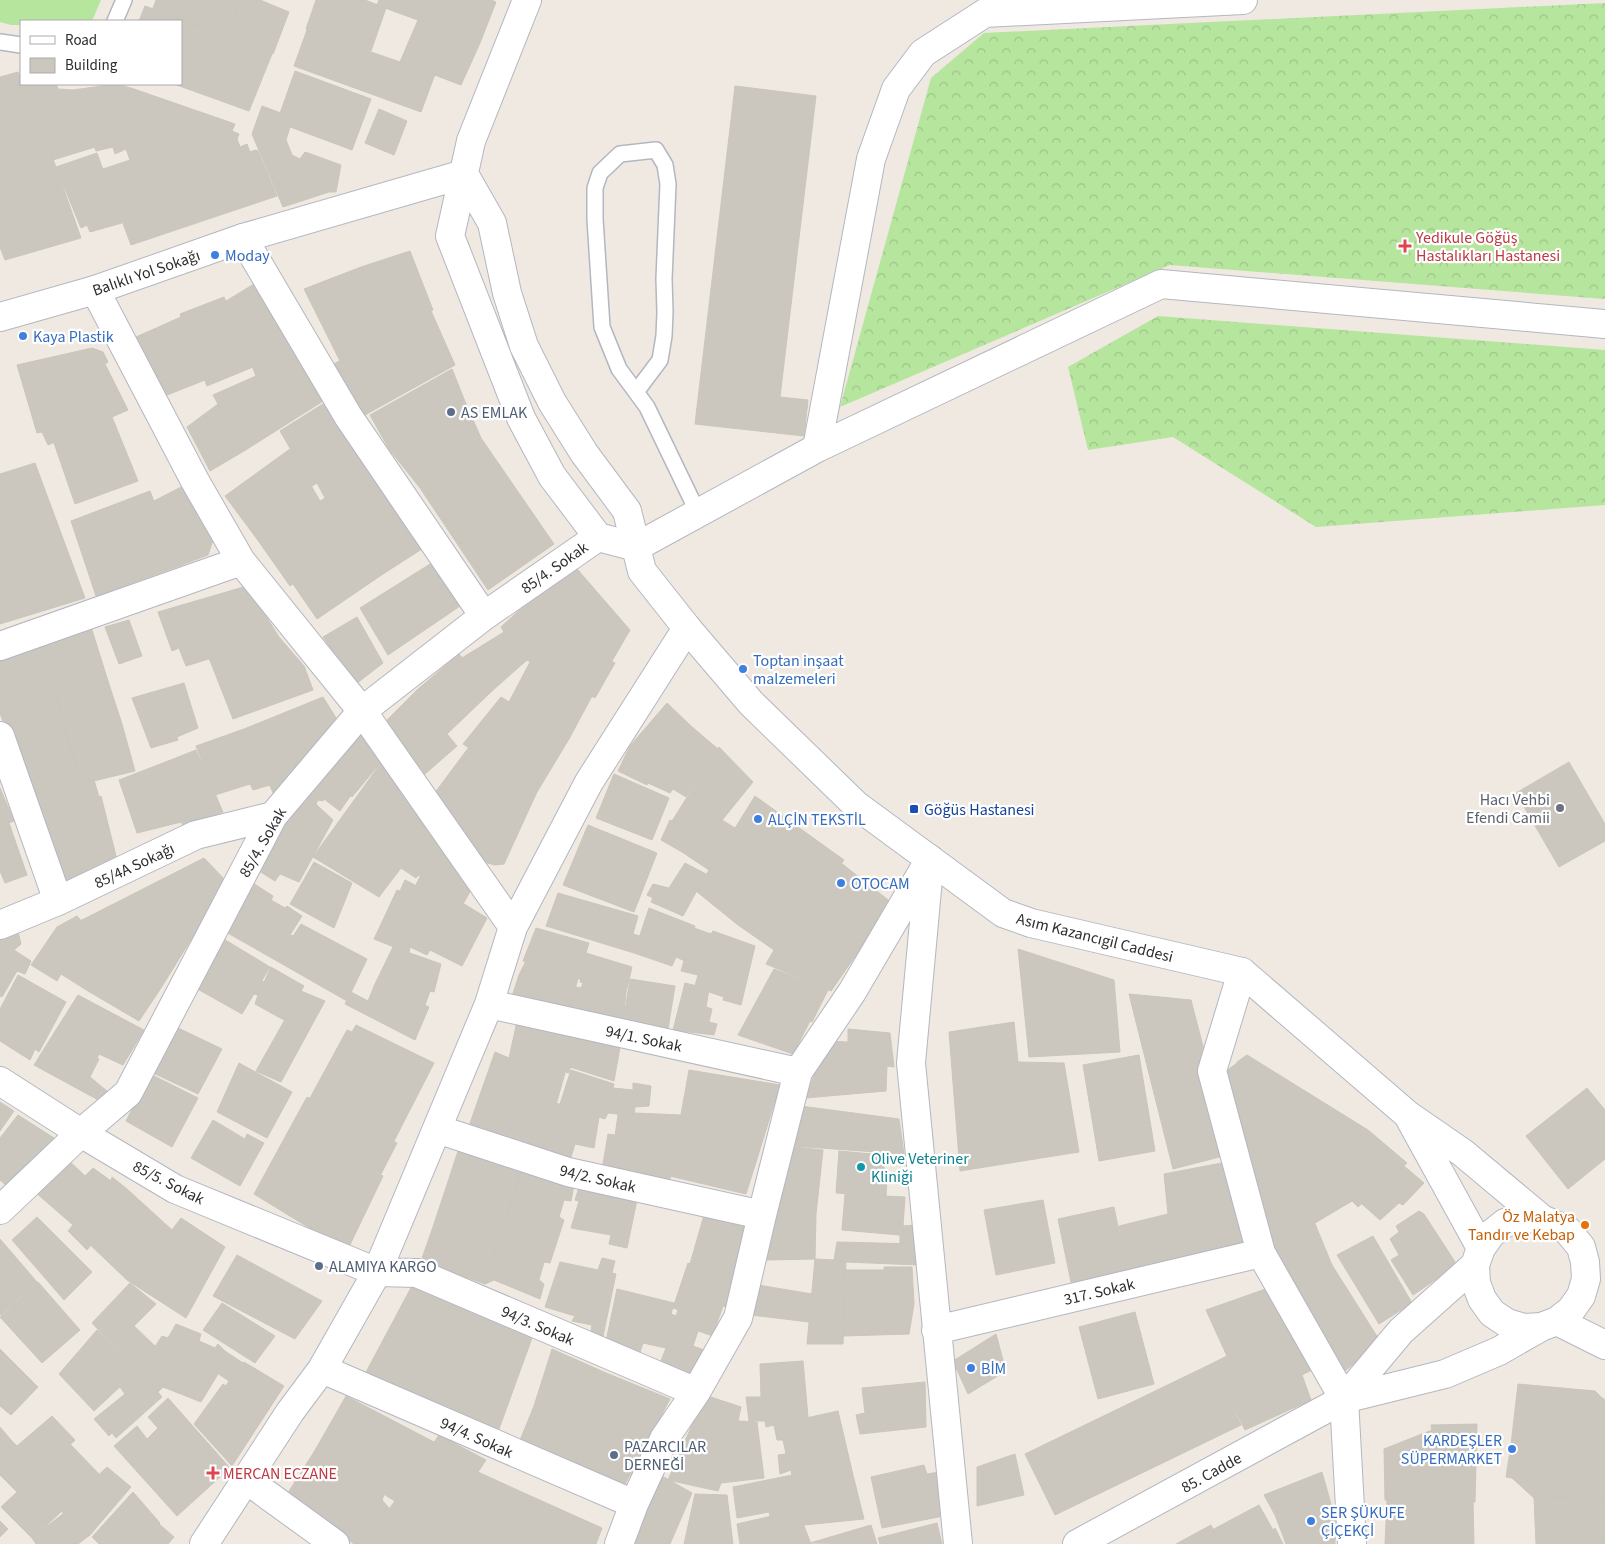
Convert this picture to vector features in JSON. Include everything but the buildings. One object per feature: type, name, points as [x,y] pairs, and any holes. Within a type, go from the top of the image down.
[{"type":"street","points":[[527,0],[471,141],[450,236],[521,418],[552,476],[598,537],[636,547],[817,448],[1161,284],[1605,324]]},
{"type":"street","points":[[817,448],[871,158],[896,89],[923,53],[985,13],[1243,0]]},
{"type":"street","name":"Balıklı Yol Sokağı","points":[[0,317],[94,290],[243,238],[464,174]]},
{"type":"street","name":"Asım Kazancıgil Caddesi","points":[[464,174],[492,223],[507,293],[524,346],[552,402],[584,453],[627,511],[642,571],[751,703],[856,805],[1003,913],[1031,923],[1242,972],[1408,1115]]},
{"type":"street","points":[[243,238],[348,416],[484,616]]},
{"type":"street","points":[[94,290],[195,481],[241,560],[362,711],[513,927]]},
{"type":"street","name":"85/4. Sokak","points":[[0,1210],[81,1133],[128,1093],[273,816],[362,711],[484,616],[598,537]]},
{"type":"street","points":[[0,646],[241,560]]},
{"type":"street","points":[[204,1544],[290,1412],[322,1369],[377,1272],[489,1004],[513,927],[589,782],[688,628]]},
{"type":"street","points":[[0,736],[58,901]]},
{"type":"street","name":"85/4A Sokağı","points":[[0,925],[58,901],[196,835],[273,816]]},
{"type":"street","points":[[619,1544],[634,1504],[664,1439],[696,1392],[738,1318],[798,1072],[852,992],[930,859]]},
{"type":"street","points":[[930,859],[911,1063],[958,1544]]},
{"type":"street","points":[[1242,972],[1212,1071],[1261,1253],[1344,1399],[1352,1544]]},
{"type":"street","name":"94/1. Sokak","points":[[489,1004],[798,1072]]},
{"type":"street","name":"85/5. Sokak","points":[[0,1081],[81,1133],[175,1189],[377,1272]]},
{"type":"street","points":[[1408,1115],[1463,1152],[1542,1219],[1566,1230],[1581,1247],[1605,1264]]},
{"type":"street","points":[[1408,1115],[1478,1257],[1476,1283],[1482,1299],[1492,1313],[1507,1323],[1524,1328],[1549,1324],[1605,1345]]},
{"type":"street","name":"94/2. Sokak","points":[[437,1130],[568,1172],[762,1215]]},
{"type":"street","points":[[1344,1399],[1401,1331],[1478,1257],[1490,1234],[1505,1223],[1522,1218],[1542,1219]]},
{"type":"street","points":[[1344,1399],[1445,1374],[1499,1351],[1571,1310],[1581,1296],[1586,1279],[1585,1262],[1581,1247]]},
{"type":"street","name":"317. Sokak","points":[[936,1330],[1261,1253]]},
{"type":"street","name":"94/3. Sokak","points":[[377,1272],[417,1273],[696,1392]]},
{"type":"street","name":"94/4. Sokak","points":[[322,1369],[634,1504]]},
{"type":"street","name":"85. Cadde","points":[[1078,1544],[1344,1399]]},
{"type":"street","points":[[247,1480],[335,1544]]},
{"type":"lane","points":[[115,20],[124,0]]},
{"type":"lane","points":[[0,42],[20,45]]},
{"type":"lane","points":[[636,392],[660,360],[664,336],[668,184],[665,165],[656,150],[620,154],[600,173],[595,188],[595,219],[602,328],[618,369],[647,407],[698,513]]},
{"type":"green space","points":[[0,0],[101,0],[92,20],[20,20],[20,25],[0,22]]},
{"type":"green space","points":[[1605,3],[1605,299],[1170,265],[840,407],[931,78],[984,33]]},
{"type":"green space","points":[[1158,316],[1605,350],[1605,505],[1316,527],[1173,437],[1088,450],[1068,367]]},
{"type":"place","name":"Yedikule Göğüş Hastalıkları Hastanesi","points":[[1405,246]]},
{"type":"place","name":"Moday","points":[[215,255]]},
{"type":"place","name":"Kaya Plastik","points":[[23,336]]},
{"type":"place","name":"AS EMLAK","points":[[451,412]]},
{"type":"place","name":"Toptan inşaat malzemeleri","points":[[743,669]]},
{"type":"place","name":"Hacı Vehbi Efendi Camii","points":[[1560,808]]},
{"type":"place","name":"Göğüs Hastanesi","points":[[914,809]]},
{"type":"place","name":"ALÇİN TEKSTİL","points":[[758,819]]},
{"type":"place","name":"OTOCAM","points":[[841,883]]},
{"type":"place","name":"Olive Veteriner Kliniği","points":[[861,1167]]},
{"type":"place","name":"Öz Malatya Tandır ve Kebap","points":[[1585,1225]]},
{"type":"place","name":"ALAMIYA KARGO","points":[[319,1266]]},
{"type":"place","name":"BİM","points":[[971,1368]]},
{"type":"place","name":"KARDEŞLER SÜPERMARKET","points":[[1512,1449]]},
{"type":"place","name":"PAZARCILAR DERNEĞİ","points":[[614,1455]]},
{"type":"place","name":"MERCAN ECZANE","points":[[213,1473]]},
{"type":"place","name":"SER ŞÜKUFE ÇİÇEKÇİ","points":[[1311,1521]]}]
